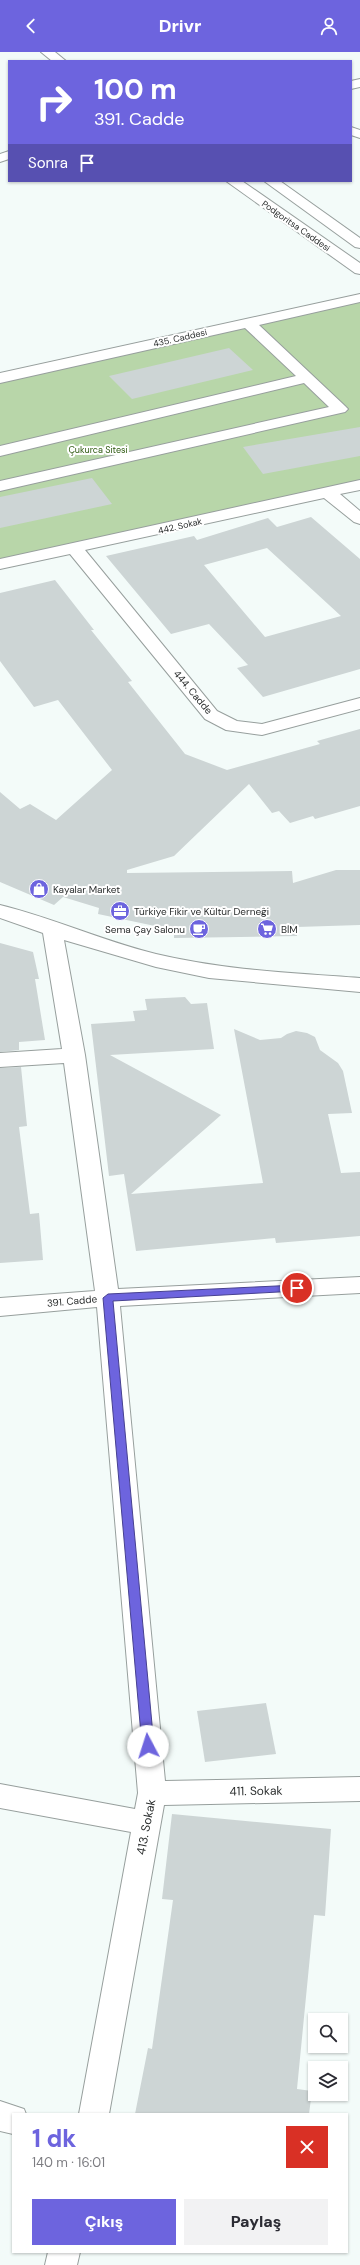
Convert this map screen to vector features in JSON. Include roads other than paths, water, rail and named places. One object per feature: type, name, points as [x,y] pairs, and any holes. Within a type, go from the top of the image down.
[{"type":"street","points":[[51,52],[59,60]]},
{"type":"street","name":"Podgoritsa Caddesi","points":[[233,182],[360,270]]},
{"type":"street","points":[[272,182],[360,244]]},
{"type":"street","name":"435. Caddesi","points":[[0,378],[360,298]]},
{"type":"street","points":[[0,486],[340,409],[248,323]]},
{"type":"street","points":[[0,450],[307,378]]},
{"type":"street","name":"442. Sokak","points":[[0,564],[74,549],[360,485]]},
{"type":"street","points":[[328,493],[360,519]]},
{"type":"street","name":"444. Cadde","points":[[74,549],[211,715],[232,726],[262,730],[360,703]]},
{"type":"street","points":[[0,911],[146,958],[209,971],[360,986]]},
{"type":"street","name":"413. Sokak","points":[[52,929],[74,1054],[108,1298],[152,1793],[94,2113]]},
{"type":"street","points":[[209,971],[360,972]]},
{"type":"street","points":[[0,1060],[74,1054]]},
{"type":"street","name":"391. Cadde","points":[[0,1307],[108,1298],[360,1285]]},
{"type":"street","name":"411. Sokak","points":[[152,1793],[360,1789]]},
{"type":"street","points":[[0,1796],[146,1823]]},
{"type":"street","points":[[0,2116],[12,2119]]},
{"type":"street","points":[[61,2265],[64,2253]]},
{"type":"place","name":"Kayalar Market","points":[[39,889]]},
{"type":"place","name":"Türkiye Fikir ve Kültür Derneği","points":[[120,911]]},
{"type":"place","name":"Sema Çay Salonu","points":[[199,929]]},
{"type":"place","name":"BİM","points":[[267,929]]},
{"type":"park label","name":"Çukurca Sitesi","points":[[98,450]]}]
